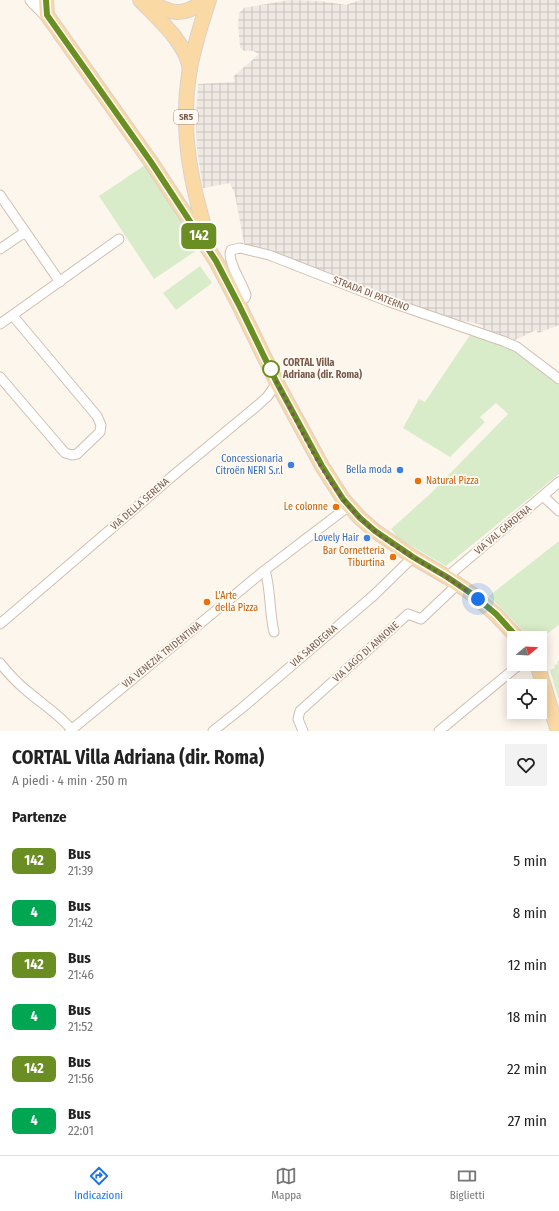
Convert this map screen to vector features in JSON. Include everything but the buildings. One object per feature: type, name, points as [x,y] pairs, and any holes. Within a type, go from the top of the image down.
[{"type":"main road","points":[[32,0],[47,15]]},
{"type":"main road","points":[[46,0],[47,15]]},
{"type":"main road","points":[[140,0],[182,47],[188,59],[190,72]]},
{"type":"main road","points":[[148,0],[168,11],[178,13],[194,8],[204,0]]},
{"type":"main road","name":"SR5","points":[[209,0],[190,72],[187,101],[187,139],[191,172],[197,202],[216,261]]},
{"type":"main road","name":"SR5","points":[[47,15],[151,162],[216,261],[277,383],[322,466],[349,506],[375,531],[413,557],[453,581],[496,614],[512,631]]},
{"type":"main road","points":[[180,207],[189,207],[197,202]]},
{"type":"main road","points":[[538,671],[558,731]]},
{"type":"street","points":[[186,11],[196,14],[202,23]]},
{"type":"street","points":[[0,195],[60,282]]},
{"type":"street","points":[[0,249],[25,232]]},
{"type":"street","points":[[0,324],[119,239]]},
{"type":"street","name":"STRADA DI PATERNO","points":[[237,301],[245,298],[246,295],[229,254],[232,250],[240,248],[269,255],[386,301],[503,341],[517,347],[559,379]]},
{"type":"street","points":[[0,377],[64,453],[72,455],[77,454],[100,432],[101,425],[97,416],[13,316]]},
{"type":"street","name":"VIA DELLA SERENA","points":[[2,619],[260,403],[277,383]]},
{"type":"street","name":"VIA VAL GARDENA","points":[[453,581],[559,482]]},
{"type":"street","points":[[543,496],[559,511]]},
{"type":"street","name":"VIA VENEZIA TRIDENTINA","points":[[71,730],[265,570],[349,506]]},
{"type":"street","name":"VIA SARDEGNA","points":[[213,731],[373,596],[413,557]]},
{"type":"street","points":[[265,570],[269,587],[270,612],[274,632]]},
{"type":"street","name":"VIA LAGO DI ANNONE","points":[[303,731],[298,719],[299,713],[302,709],[408,614],[421,619],[453,581]]},
{"type":"street","points":[[0,663],[23,687],[56,712],[71,730]]},
{"type":"street","points":[[439,731],[512,671]]},
{"type":"shaded area","points":[[289,0],[320,1],[346,5],[360,0],[559,0],[559,325],[538,333],[536,330],[515,340],[484,330],[482,325],[466,321],[463,323],[396,300],[267,249],[252,247],[244,243],[235,195],[230,183],[203,188],[197,149],[196,117],[198,84],[235,82],[233,77],[259,54],[253,51],[244,51],[240,47],[238,24],[239,13],[244,8]]},
{"type":"green space","points":[[145,165],[200,248],[154,279],[99,196]]},
{"type":"green space","points":[[200,266],[212,283],[176,310],[163,293]]},
{"type":"green space","points":[[470,335],[512,349],[559,385],[559,474],[446,566],[398,538],[391,529],[430,494],[508,414],[496,403],[480,417],[485,422],[450,457],[403,428],[419,399],[425,402]]},
{"type":"green space","points":[[559,541],[559,625],[547,634],[547,631],[523,631],[489,596]]},
{"type":"green space","points":[[559,660],[559,700],[550,670],[555,668],[554,665],[558,664],[557,662]]},
{"type":"bus line","name":"142","points":[[46,0],[47,15],[151,162],[216,261],[277,383],[322,466],[343,499],[354,512],[375,531],[472,594],[496,614],[512,631]]},
{"type":"place","name":"CORTAL Villa Adriana (dir. Roma)","points":[[271,369]]},
{"type":"place","name":"Concessionaria Citroën NERI S.r.l","points":[[291,465]]},
{"type":"place","name":"Bella moda","points":[[400,470]]},
{"type":"place","name":"Natural Pizza","points":[[418,481]]},
{"type":"place","name":"Le colonne","points":[[336,507]]},
{"type":"place","name":"Lovely Hair","points":[[367,538]]},
{"type":"place","name":"Bar Cornetteria Tiburtina","points":[[393,557]]},
{"type":"place","name":"L'Arte della Pizza","points":[[207,602]]},
{"type":"route","points":[[271,369],[277,383],[322,466],[343,499],[354,512],[382,536],[413,557],[458,584],[478,599]]}]
